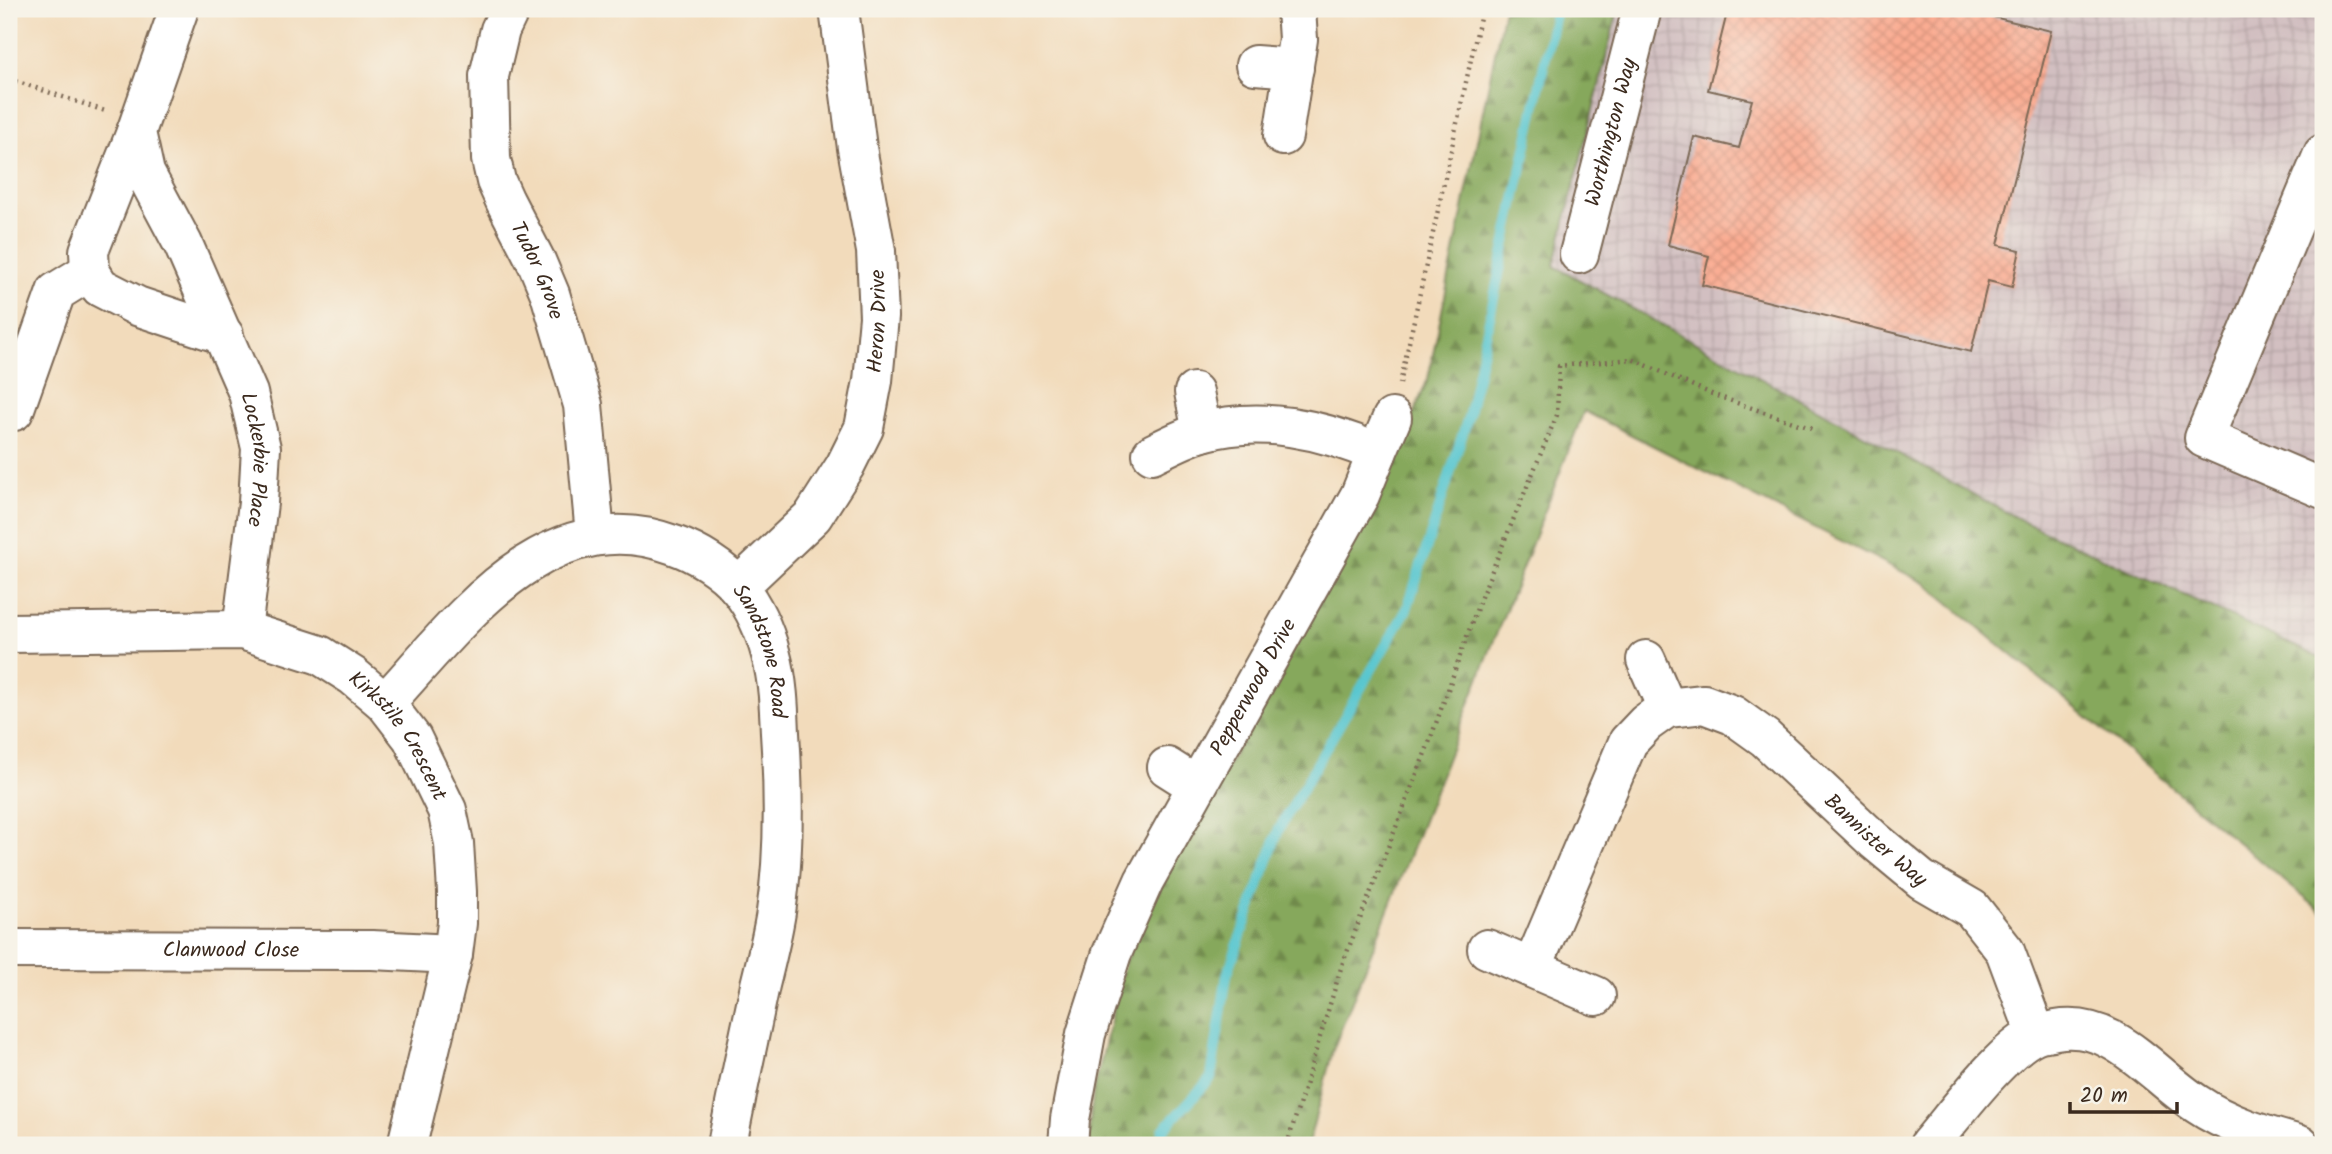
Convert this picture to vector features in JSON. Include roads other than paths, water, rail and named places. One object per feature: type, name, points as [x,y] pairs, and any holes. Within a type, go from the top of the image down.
[{"type":"street","points":[[179,9],[138,127],[89,251],[90,271],[100,287],[137,306],[224,335]]},
{"type":"street","name":"Tudor Grove","points":[[510,9],[500,30],[489,76],[491,159],[496,181],[550,294],[576,379],[583,405],[594,536]]},
{"type":"street","points":[[840,9],[865,9]]},
{"type":"street","name":"Heron Drive","points":[[738,587],[813,516],[845,466],[864,428],[873,381],[879,317],[876,251],[857,148],[840,9]]},
{"type":"street","points":[[1283,136],[1298,39],[1296,9]]},
{"type":"street","name":"Worthington Way","points":[[1579,254],[1642,9]]},
{"type":"street","points":[[1255,65],[1294,68]]},
{"type":"street","name":"Lockerbie Place","points":[[138,127],[145,173],[183,244],[224,335],[248,393],[261,448],[258,503],[242,629]]},
{"type":"street","points":[[2323,154],[2204,438],[2323,489]]},
{"type":"street","points":[[14,411],[55,292],[90,271]]},
{"type":"street","points":[[1194,392],[1202,432]]},
{"type":"street","name":"Pepperwood Drive","points":[[1068,1145],[1070,1119],[1086,1034],[1112,953],[1144,881],[1182,777],[1360,495],[1392,418]]},
{"type":"street","points":[[1152,453],[1202,432],[1238,426],[1275,425],[1308,429],[1355,443],[1377,453]]},
{"type":"street","name":"Sandstone Road","points":[[385,703],[470,611],[520,568],[549,550],[594,536],[625,533],[657,539],[691,551],[738,587],[758,618],[777,690],[782,770],[782,843],[776,913],[727,1145]]},
{"type":"street","name":"Kirkstile Crescent","points":[[9,633],[242,629],[320,655],[353,676],[385,703],[412,738],[447,810],[454,843],[457,892],[453,954],[407,1145]]},
{"type":"street","points":[[1532,968],[1628,742],[1646,723],[1667,708],[1646,660]]},
{"type":"street","name":"Bannister Way","points":[[1667,708],[1704,704],[1733,715],[1765,738],[1875,841],[1922,880],[1972,909],[2005,951],[2036,1034]]},
{"type":"street","name":"Clanwood Close","points":[[9,949],[372,950],[453,954]]},
{"type":"street","points":[[1487,950],[1596,996]]},
{"type":"street","points":[[1929,1145],[2009,1052],[2036,1034],[2064,1029],[2092,1031],[2134,1052],[2195,1103],[2233,1125],[2287,1144]]},
{"type":"waterway","points":[[1161,1145],[1163,1130],[1211,1078],[1227,975],[1279,829],[1407,609],[1469,414],[1556,9]]}]
